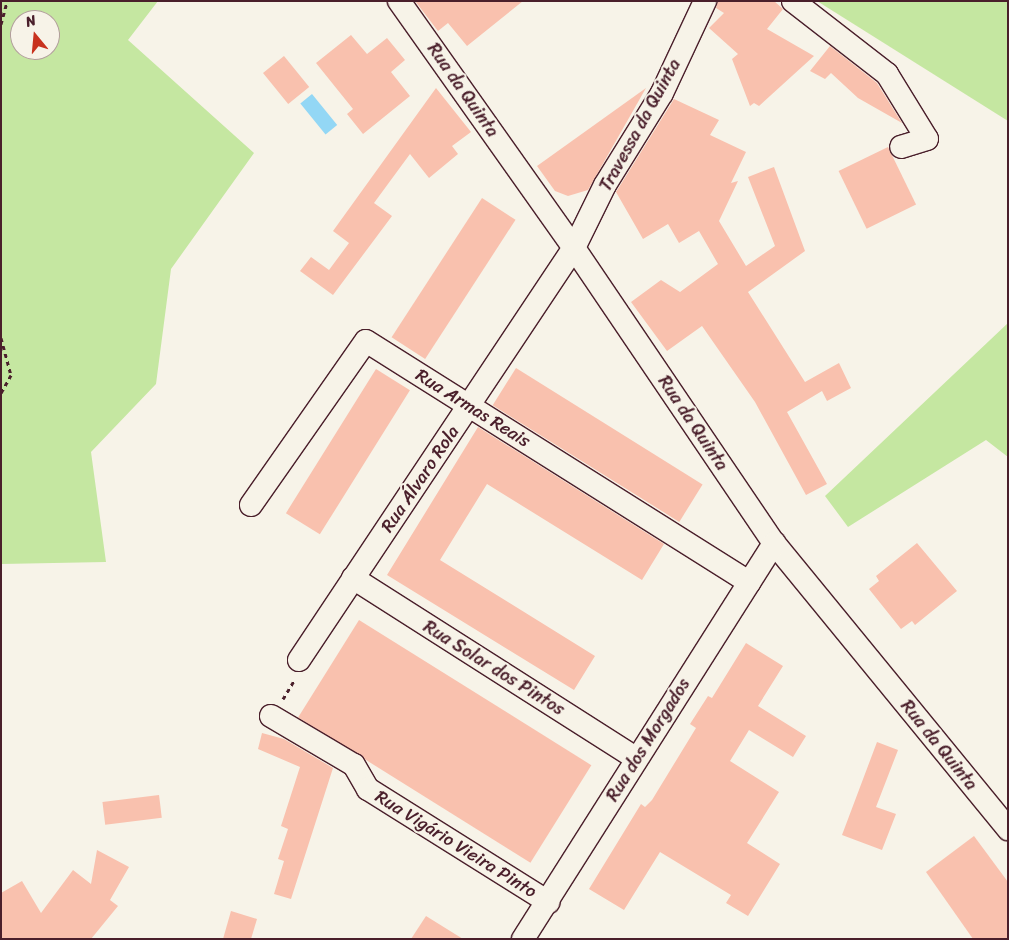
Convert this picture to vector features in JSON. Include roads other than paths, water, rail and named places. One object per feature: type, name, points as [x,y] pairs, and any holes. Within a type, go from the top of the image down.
[{"type":"street","name":"Rua da Quinta","points":[[399,1],[574,248],[774,543],[1008,830]]},
{"type":"street","name":"Travessa da Quinta","points":[[574,248],[605,184],[662,93],[705,1]]},
{"type":"street","points":[[793,1],[887,74],[927,139],[901,147]]},
{"type":"street","name":"Rua Álvaro Rola","points":[[299,660],[574,248]]},
{"type":"street","name":"Rua Armas Reais","points":[[252,505],[366,341],[749,582]]},
{"type":"street","name":"Rua dos Morgados","points":[[524,939],[636,758],[774,543]]},
{"type":"street","name":"Rua Solar dos Pintos","points":[[353,578],[636,758]]},
{"type":"street","name":"Rua Vigário Vieira Pinto","points":[[271,716],[354,765],[368,789],[548,902]]},
{"type":"water","points":[[312,94],[337,125],[326,135],[300,103]]}]
